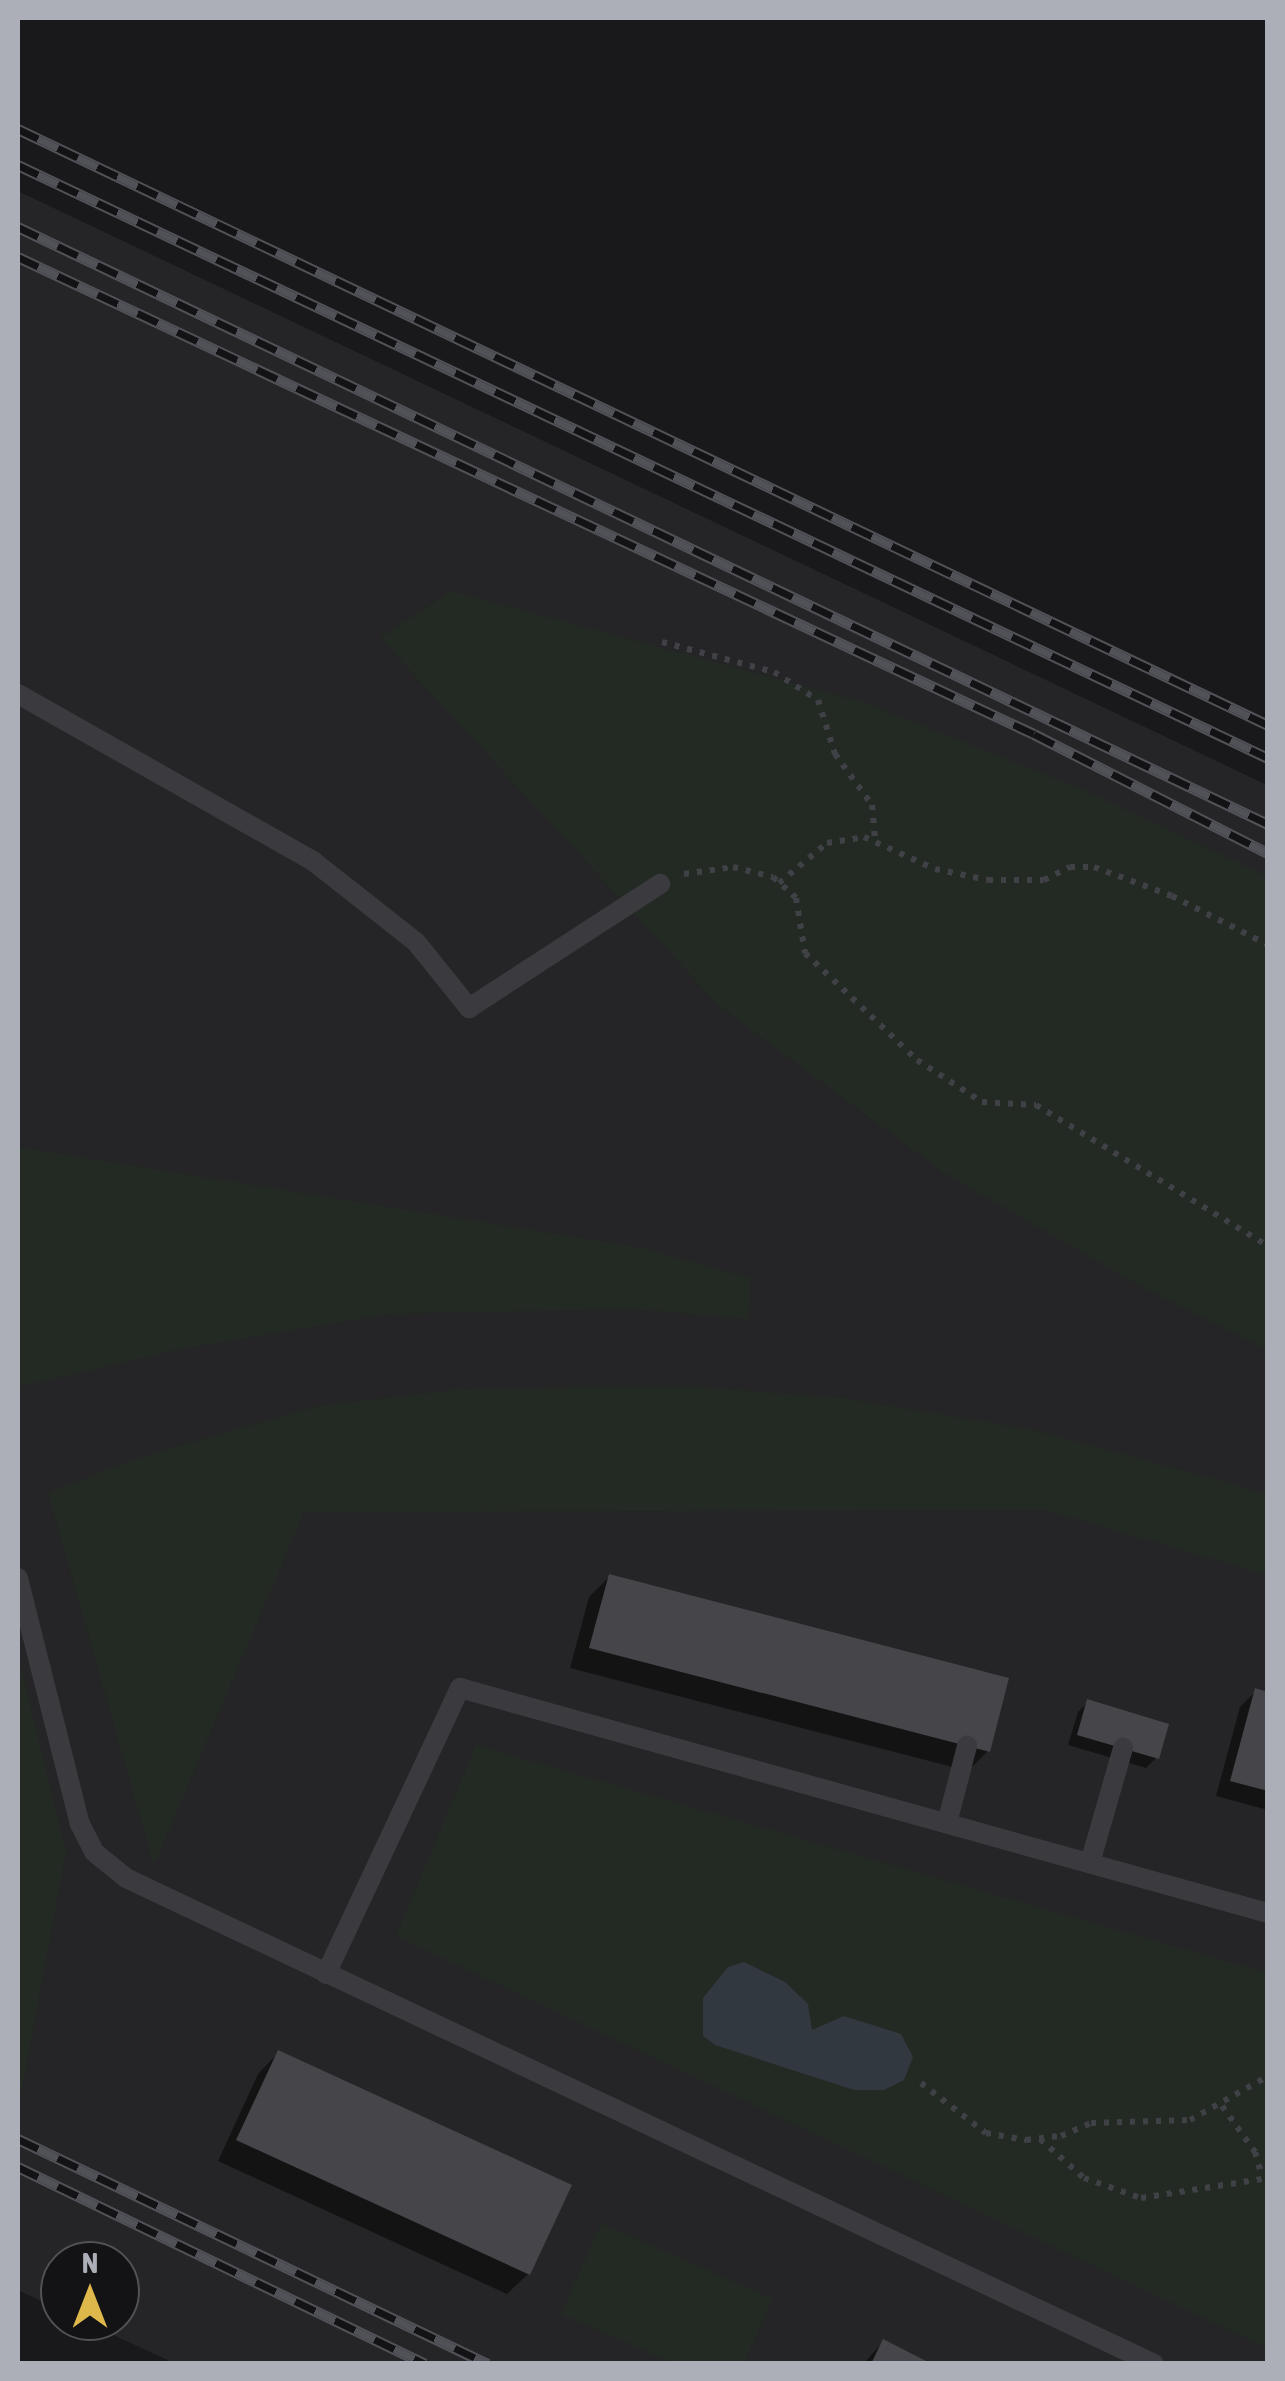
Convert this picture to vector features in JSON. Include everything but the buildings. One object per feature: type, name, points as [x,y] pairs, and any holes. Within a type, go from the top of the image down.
[{"type":"lane","points":[[18,694],[312,861],[416,942],[469,1008],[660,884]]},
{"type":"lane","points":[[18,1578],[80,1824],[94,1852],[126,1878],[1154,2364]]},
{"type":"lane","points":[[326,1974],[460,1688],[1268,1912]]},
{"type":"lane","points":[[947,1823],[967,1746]]},
{"type":"lane","points":[[1090,1863],[1122,1748]]},
{"type":"path","points":[[662,642],[774,672],[818,700],[836,754],[872,805],[875,842]]},
{"type":"path","points":[[779,883],[827,843],[864,837],[935,869],[988,880],[1044,880],[1070,868],[1094,868],[1172,896],[1268,946]]},
{"type":"path","points":[[660,884],[694,870],[733,867],[779,883],[796,898],[805,953],[917,1060],[982,1102],[1036,1104],[1268,1246]]},
{"type":"path","points":[[922,2083],[986,2133],[1040,2139],[1091,2123],[1190,2120],[1222,2106],[1268,2076]]},
{"type":"path","points":[[1040,2139],[1084,2178],[1141,2198],[1201,2192],[1265,2177],[1255,2152],[1222,2106]]},
{"type":"shaded area","points":[[18,191],[1267,785],[1267,2363],[174,2363],[126,2341],[140,2341],[140,2241],[40,2241],[40,2300],[18,2290]]},
{"type":"shaded area","points":[[451,591],[863,702],[1080,788],[1267,876],[1267,1349],[1137,1284],[944,1173],[718,1005],[380,638]]},
{"type":"shaded area","points":[[18,1147],[643,1248],[750,1278],[749,1319],[632,1309],[389,1314],[181,1349],[18,1387]]},
{"type":"shaded area","points":[[684,1386],[843,1398],[1034,1430],[1237,1485],[1267,1495],[1267,1575],[1046,1510],[304,1512],[154,1865],[48,1493],[134,1459],[318,1406],[461,1389]]},
{"type":"shaded area","points":[[18,1654],[66,1852],[18,2110]]},
{"type":"shaded area","points":[[476,1745],[1267,1973],[1267,2348],[396,1936]]},
{"type":"shaded area","points":[[744,1962],[785,1982],[808,2004],[812,2030],[844,2016],[901,2034],[913,2057],[904,2080],[884,2090],[854,2090],[715,2045],[703,2036],[703,1998],[728,1967]]},
{"type":"shaded area","points":[[601,2223],[773,2299],[744,2363],[673,2363],[561,2314]]},
{"type":"railway","points":[[18,129],[1268,725]]},
{"type":"railway","points":[[18,165],[1268,758]]},
{"type":"railway","points":[[18,227],[1268,824]]},
{"type":"railway","points":[[18,257],[1034,734],[1268,853]]},
{"type":"railway","points":[[18,2139],[488,2364]]},
{"type":"railway","points":[[18,2167],[425,2364]]}]
